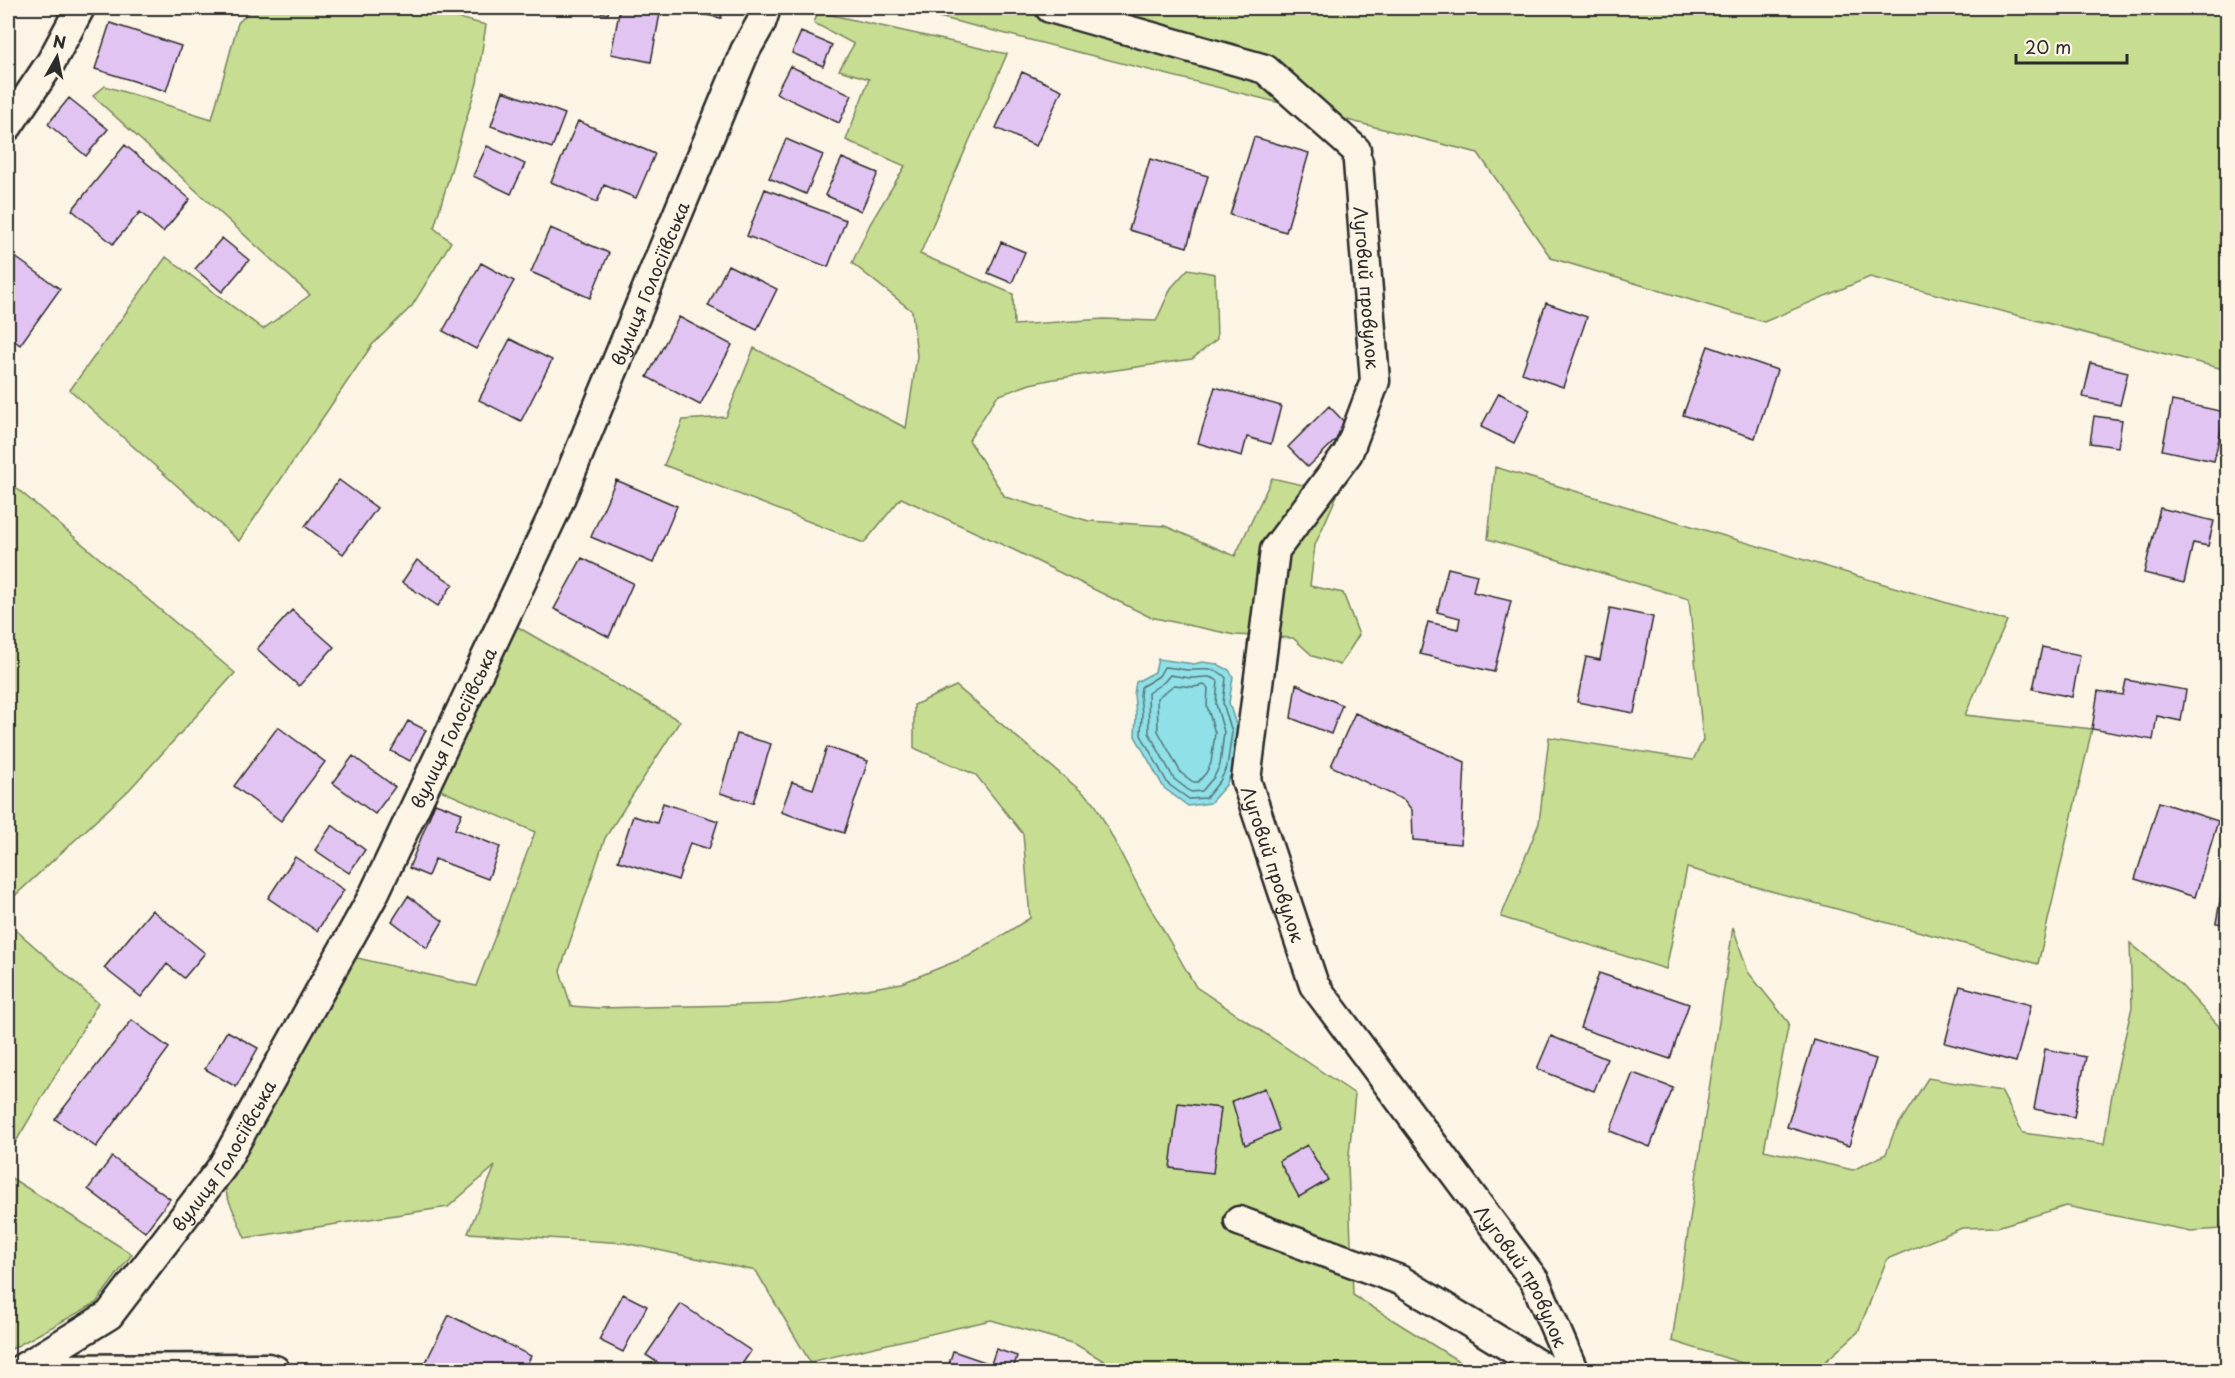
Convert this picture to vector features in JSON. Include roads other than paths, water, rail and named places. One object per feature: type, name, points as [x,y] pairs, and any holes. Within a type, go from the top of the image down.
[{"type":"street","points":[[8,126],[51,62],[80,8]]},
{"type":"street","name":"вулиця Голосіївська","points":[[14,1369],[109,1314],[222,1167],[363,916],[555,512],[740,62],[761,23],[766,8]]},
{"type":"street","name":"Луговий провулок","points":[[1050,8],[1265,69],[1357,156],[1375,381],[1348,453],[1275,550],[1246,780],[1314,985],[1536,1281],[1573,1371]]},
{"type":"street","points":[[1239,1221],[1400,1280],[1547,1371]]},
{"type":"street","points":[[14,1369],[268,1368],[275,1371]]},
{"type":"water","points":[[1158,659],[1194,664],[1202,662],[1217,664],[1229,670],[1233,677],[1229,703],[1238,731],[1233,769],[1226,785],[1210,803],[1188,806],[1164,788],[1135,736],[1136,682],[1155,672]]}]
